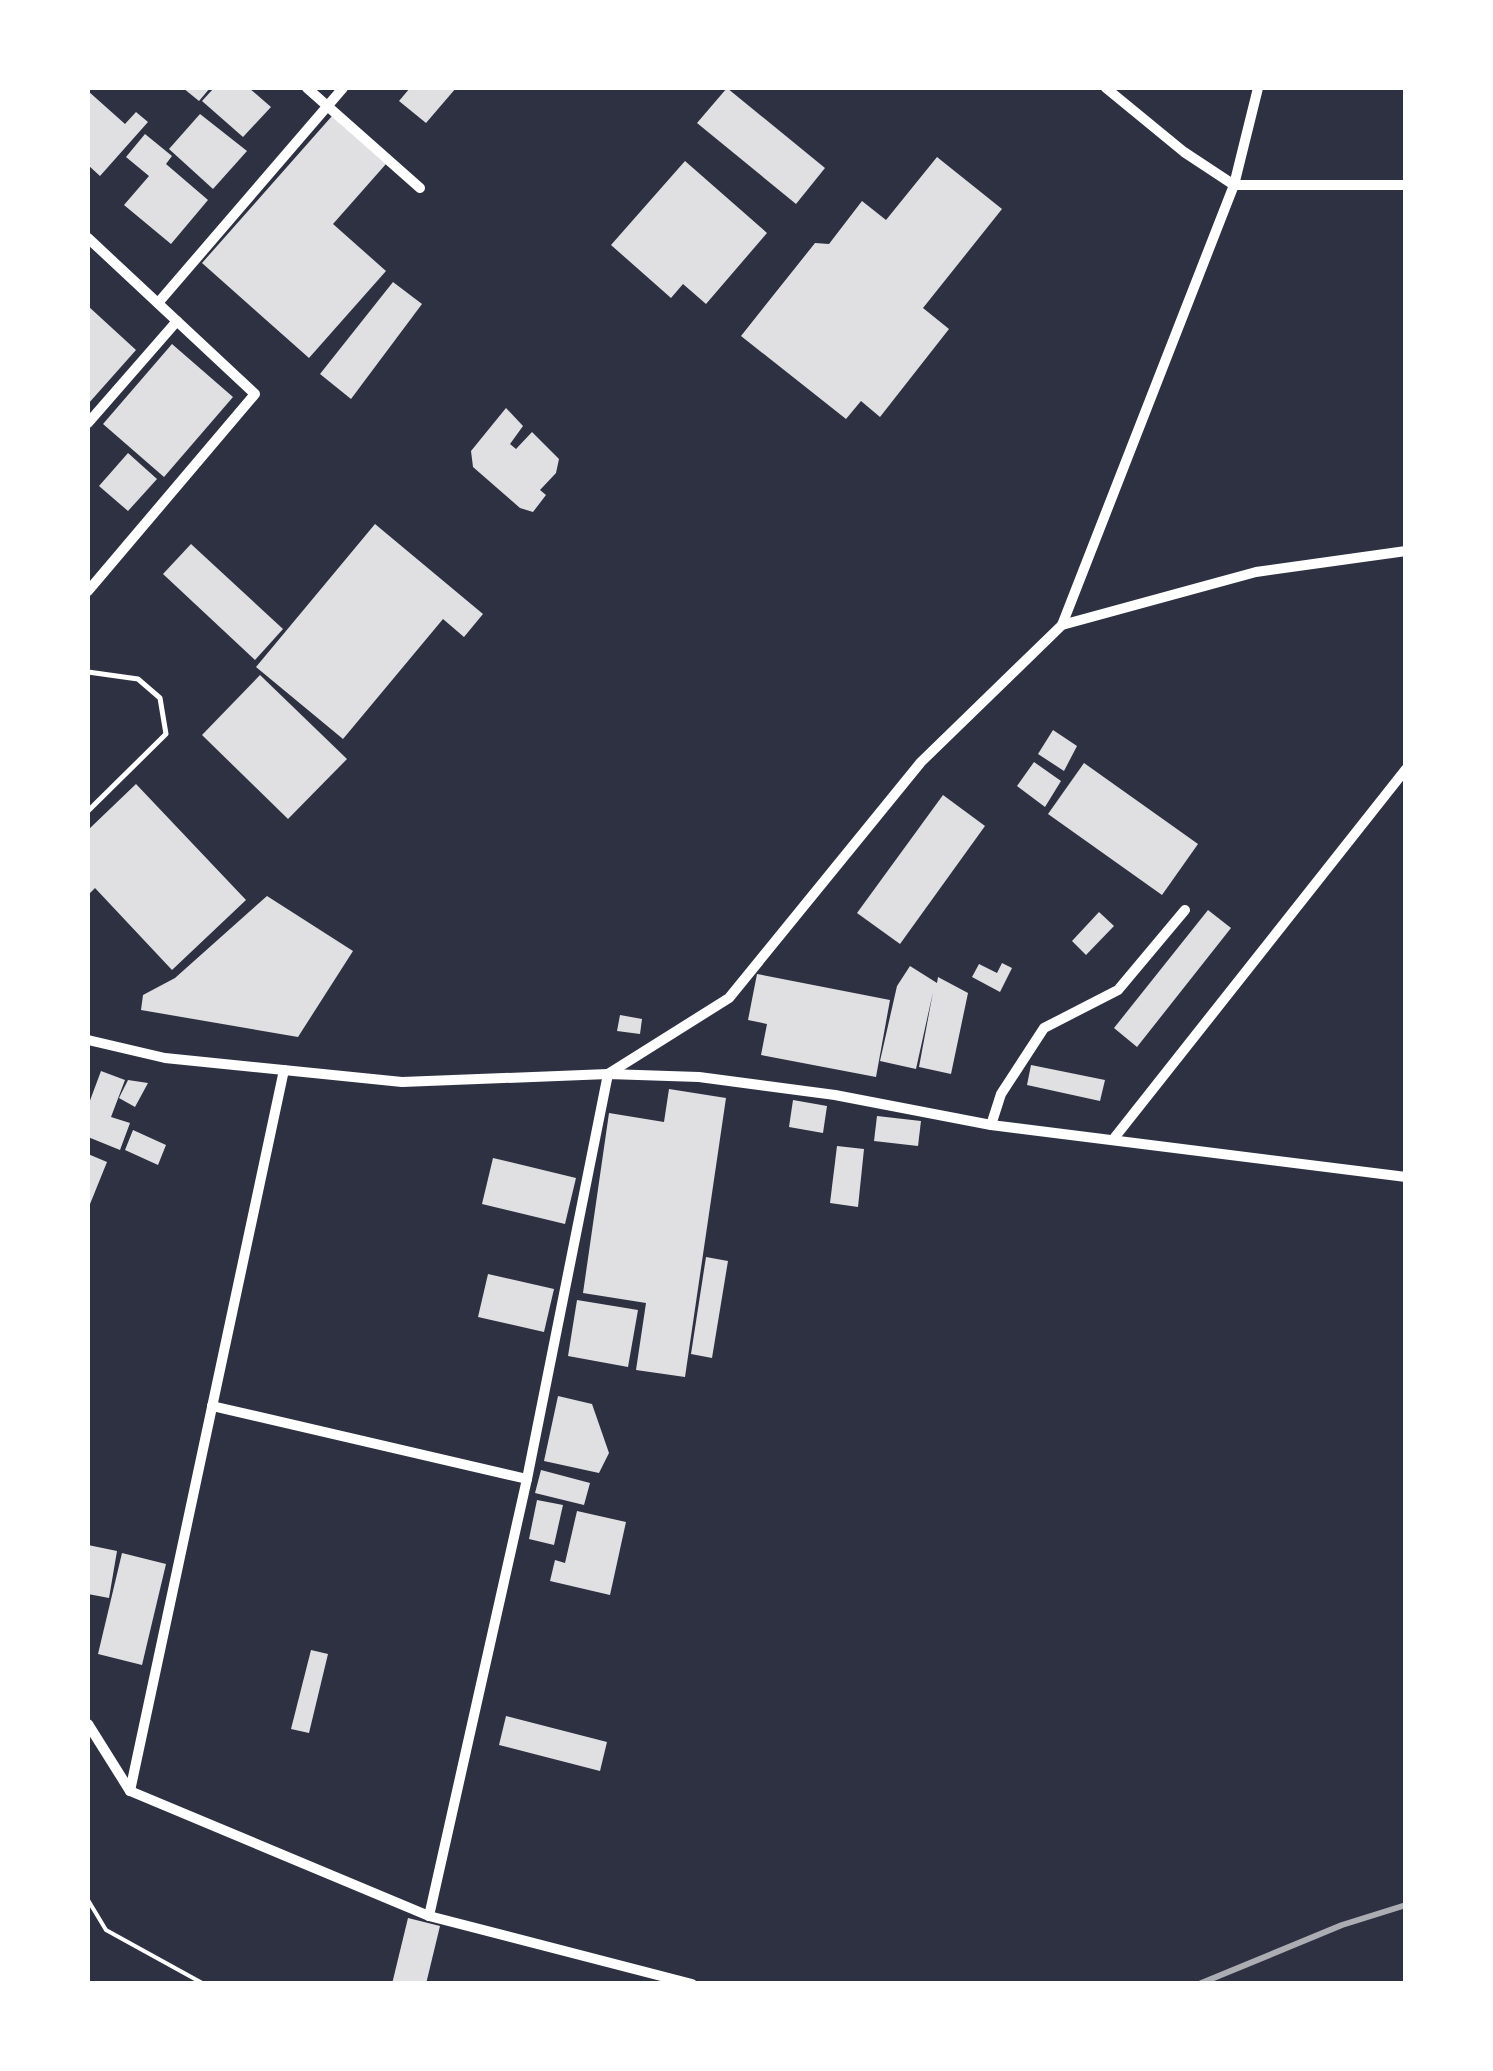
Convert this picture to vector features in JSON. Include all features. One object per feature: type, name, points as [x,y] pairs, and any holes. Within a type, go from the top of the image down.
[{"type":"street","points":[[307,88],[420,188]]},
{"type":"street","points":[[158,304],[343,88]]},
{"type":"street","points":[[1106,88],[1184,152],[1234,185],[1406,185]]},
{"type":"street","points":[[430,1916],[526,1479],[608,1074],[729,998],[921,762],[1062,626],[1234,185],[1258,88]]},
{"type":"street","points":[[88,238],[255,394],[88,591]]},
{"type":"street","points":[[88,423],[176,321]]},
{"type":"street","points":[[1062,626],[1256,572],[1406,551]]},
{"type":"street","points":[[1115,1137],[1406,769]]},
{"type":"street","points":[[991,1125],[1000,1094],[1044,1028],[1118,990],[1184,910]]},
{"type":"street","points":[[88,1040],[164,1058],[402,1082],[608,1074],[699,1078],[991,1125],[1115,1137],[1406,1177]]},
{"type":"street","points":[[130,1791],[284,1070]]},
{"type":"street","points":[[212,1406],[526,1479]]},
{"type":"street","points":[[88,1724],[130,1791],[430,1916],[692,1984]]},
{"type":"lane","points":[[88,672],[138,679],[160,698],[166,734],[88,812]]},
{"type":"path","points":[[88,1900],[106,1930],[204,1984]]},
{"type":"building","points":[[183,88],[210,88],[199,101]]},
{"type":"building","points":[[214,88],[249,88],[271,107],[243,137],[202,101]]},
{"type":"building","points":[[410,88],[456,88],[426,123],[399,101]]},
{"type":"building","points":[[727,88],[825,168],[796,204],[697,123]]},
{"type":"building","points":[[88,91],[125,124],[136,112],[148,122],[100,176],[88,165]]},
{"type":"building","points":[[200,114],[247,151],[213,189],[169,149]]},
{"type":"building","points":[[332,116],[386,164],[333,224],[386,271],[309,358],[202,263]]},
{"type":"building","points":[[145,134],[172,156],[166,164],[208,200],[171,244],[124,205],[149,176],[126,157]]},
{"type":"building","points":[[937,157],[1002,209],[923,308],[949,329],[880,417],[861,401],[846,419],[741,336],[815,243],[829,244],[862,201],[886,220]]},
{"type":"building","points":[[685,161],[767,233],[706,304],[683,284],[671,298],[611,245]]},
{"type":"building","points":[[393,282],[422,304],[351,399],[320,374]]},
{"type":"building","points":[[88,306],[136,350],[88,404]]},
{"type":"building","points":[[172,344],[233,397],[164,477],[103,424]]},
{"type":"building","points":[[506,408],[523,426],[510,444],[516,449],[532,432],[559,459],[556,473],[540,490],[546,495],[533,512],[520,508],[473,467],[471,451]]},
{"type":"building","points":[[128,453],[157,479],[128,511],[99,486]]},
{"type":"building","points":[[375,524],[483,614],[464,637],[443,619],[343,739],[256,667]]},
{"type":"building","points":[[191,544],[283,629],[255,660],[163,574]]},
{"type":"building","points":[[260,675],[347,759],[288,819],[202,735]]},
{"type":"building","points":[[1053,730],[1077,746],[1064,771],[1038,754]]},
{"type":"building","points":[[1034,762],[1061,781],[1045,807],[1017,786]]},
{"type":"building","points":[[1084,763],[1198,844],[1162,895],[1048,814]]},
{"type":"building","points":[[136,784],[246,900],[172,970],[95,888],[88,895],[88,830]]},
{"type":"building","points":[[943,795],[985,826],[900,944],[857,913]]},
{"type":"building","points":[[267,896],[353,951],[298,1037],[141,1010],[143,995],[175,978]]},
{"type":"building","points":[[1208,910],[1231,928],[1137,1047],[1114,1028]]},
{"type":"building","points":[[1099,912],[1114,926],[1086,955],[1072,941]]},
{"type":"building","points":[[1002,963],[1012,968],[1000,992],[972,977],[979,964],[997,973]]},
{"type":"building","points":[[910,966],[937,983],[938,977],[968,993],[951,1074],[919,1067],[933,992],[916,1069],[880,1061],[897,986]]},
{"type":"building","points":[[757,974],[890,1000],[876,1077],[761,1055],[767,1024],[748,1020]]},
{"type":"building","points":[[620,1015],[642,1019],[640,1034],[617,1031]]},
{"type":"building","points":[[1031,1065],[1105,1080],[1100,1101],[1027,1085]]},
{"type":"building","points":[[101,1071],[125,1080],[111,1117],[130,1123],[120,1150],[88,1137],[88,1106]]},
{"type":"building","points":[[128,1080],[148,1083],[135,1107],[119,1098]]},
{"type":"building","points":[[669,1089],[726,1098],[685,1377],[636,1370],[646,1303],[583,1293],[609,1113],[664,1122]]},
{"type":"building","points":[[793,1100],[827,1106],[823,1133],[789,1127]]},
{"type":"building","points":[[877,1116],[921,1121],[918,1146],[874,1141]]},
{"type":"building","points":[[133,1130],[166,1145],[158,1165],[125,1150]]},
{"type":"building","points":[[837,1146],[864,1149],[858,1207],[830,1203]]},
{"type":"building","points":[[88,1154],[107,1162],[88,1209]]},
{"type":"building","points":[[493,1158],[576,1178],[565,1224],[482,1204]]},
{"type":"building","points":[[706,1257],[728,1261],[712,1358],[691,1354]]},
{"type":"building","points":[[488,1274],[554,1289],[544,1332],[478,1317]]},
{"type":"building","points":[[577,1300],[638,1310],[628,1367],[568,1356]]},
{"type":"building","points":[[558,1396],[592,1404],[609,1453],[599,1473],[544,1461]]},
{"type":"building","points":[[541,1470],[590,1483],[584,1505],[535,1493]]},
{"type":"building","points":[[537,1500],[563,1505],[554,1545],[529,1539]]},
{"type":"building","points":[[577,1511],[626,1522],[610,1595],[550,1581],[555,1560],[565,1563]]},
{"type":"building","points":[[88,1545],[117,1551],[109,1598],[88,1594]]},
{"type":"building","points":[[122,1553],[166,1564],[142,1665],[98,1654]]},
{"type":"building","points":[[311,1650],[328,1654],[309,1733],[291,1729]]},
{"type":"building","points":[[506,1716],[607,1742],[600,1771],[499,1745]]},
{"type":"building","points":[[408,1918],[440,1926],[426,1984],[392,1984]]},
{"type":"railway","points":[[1199,1984],[1342,1925],[1406,1905]]}]
